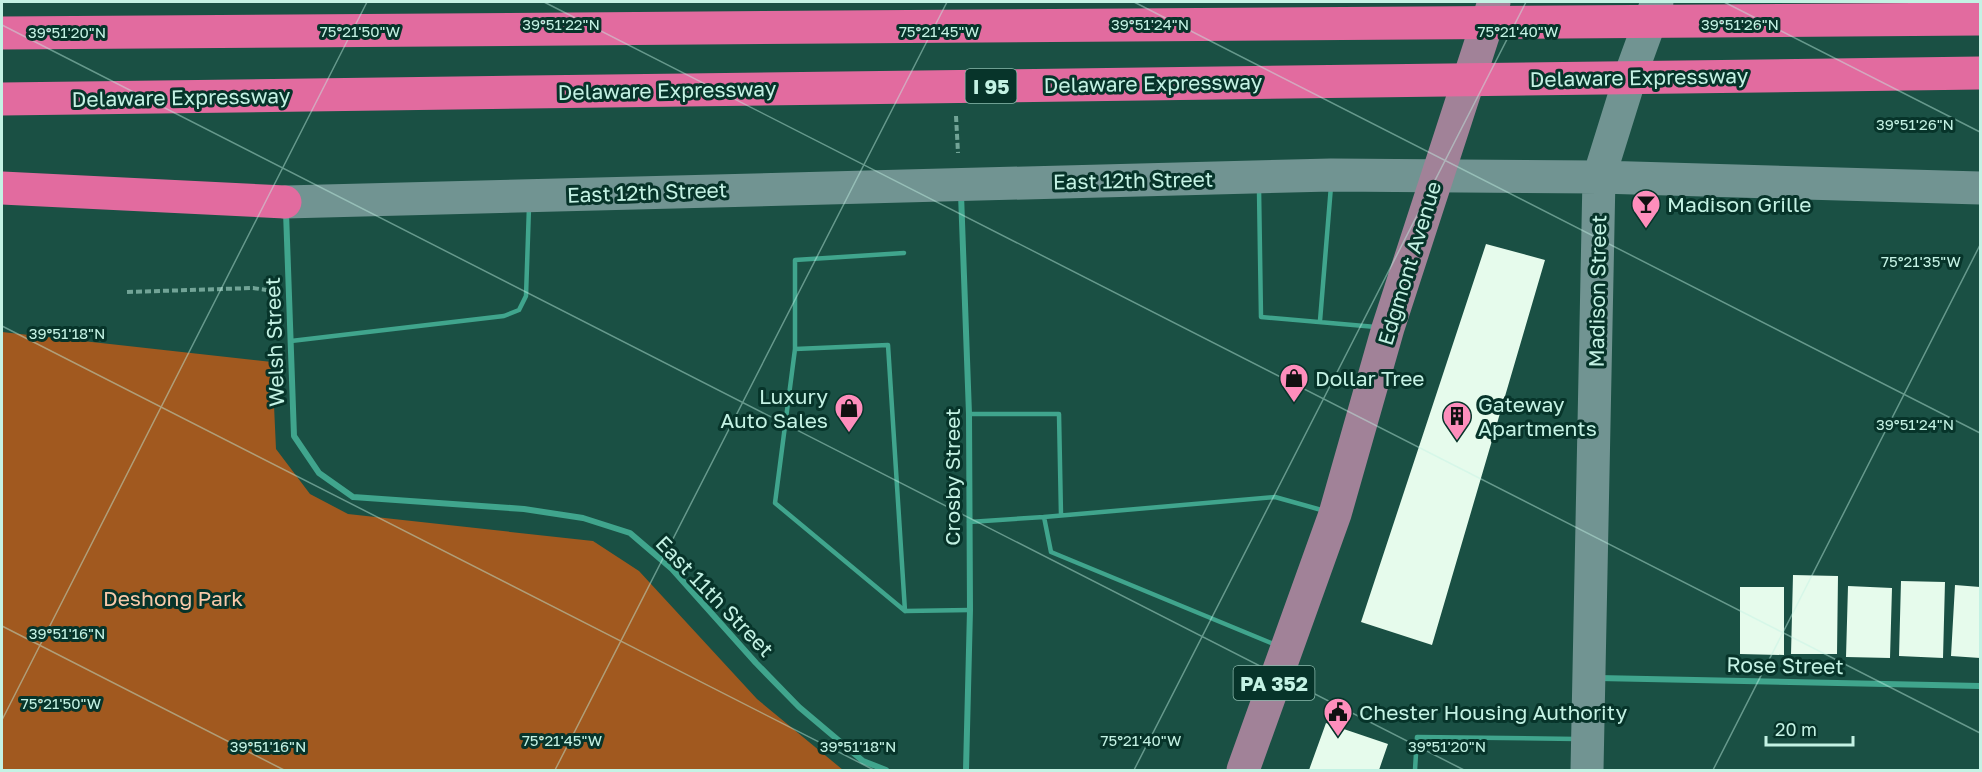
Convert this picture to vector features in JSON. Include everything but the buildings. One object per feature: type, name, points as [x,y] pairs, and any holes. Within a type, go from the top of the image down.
[{"type":"highway","points":[[2,33],[1980,19]]},
{"type":"highway","name":"Delaware Expressway","points":[[2,99],[1980,73]]},
{"type":"highway","points":[[2,188],[285,202]]},
{"type":"main road","name":"Edgmont Avenue","points":[[1286,650],[1335,514],[1388,328],[1494,2]]},
{"type":"main road","name":"PA 352","points":[[1243,771],[1286,650]]},
{"type":"street","name":"Madison Street","points":[[1587,755],[1599,177],[1633,68],[1657,2]]},
{"type":"street","name":"East 12th Street","points":[[285,202],[1331,175],[1599,177],[1980,188]]},
{"type":"street","name":"Crosby Street","points":[[961,184],[969,414],[970,610],[966,771]]},
{"type":"street","name":"Welsh Street","points":[[285,202],[294,436],[319,473]]},
{"type":"street","name":"East 11th Street","points":[[319,473],[353,496],[524,509],[583,518],[630,534],[672,569],[756,663],[800,707],[863,761],[886,771]]},
{"type":"street","name":"Rose Street","points":[[1589,678],[1980,686]]},
{"type":"lane","points":[[1320,321],[1331,175]]},
{"type":"lane","points":[[1259,177],[1261,317],[1388,328]]},
{"type":"lane","points":[[291,341],[504,316],[519,310],[526,296],[529,196]]},
{"type":"lane","points":[[904,253],[795,260],[795,349],[775,503],[904,611],[970,610]]},
{"type":"lane","points":[[795,349],[888,345],[904,611]]},
{"type":"lane","points":[[969,414],[1059,414],[1061,515]]},
{"type":"lane","points":[[969,522],[1275,497],[1335,514]]},
{"type":"lane","points":[[1044,516],[1052,552],[1286,650]]},
{"type":"lane","points":[[1415,771],[1418,737],[1587,755]]},
{"type":"path","points":[[127,292],[254,288],[289,293]]},
{"type":"green space","name":"Deshong Park","points":[[2,332],[272,362],[276,449],[310,494],[348,514],[593,541],[639,571],[757,699],[843,770],[2,770]]},
{"type":"place","name":"Madison Grille","points":[[1646,230]]},
{"type":"place","name":"Dollar Tree","points":[[1294,404]]},
{"type":"place","name":"Luxury Auto Sales","points":[[849,434]]},
{"type":"place","name":"Gateway Apartments","points":[[1457,442]]},
{"type":"place","name":"Chester Housing Authority","points":[[1338,738]]}]
